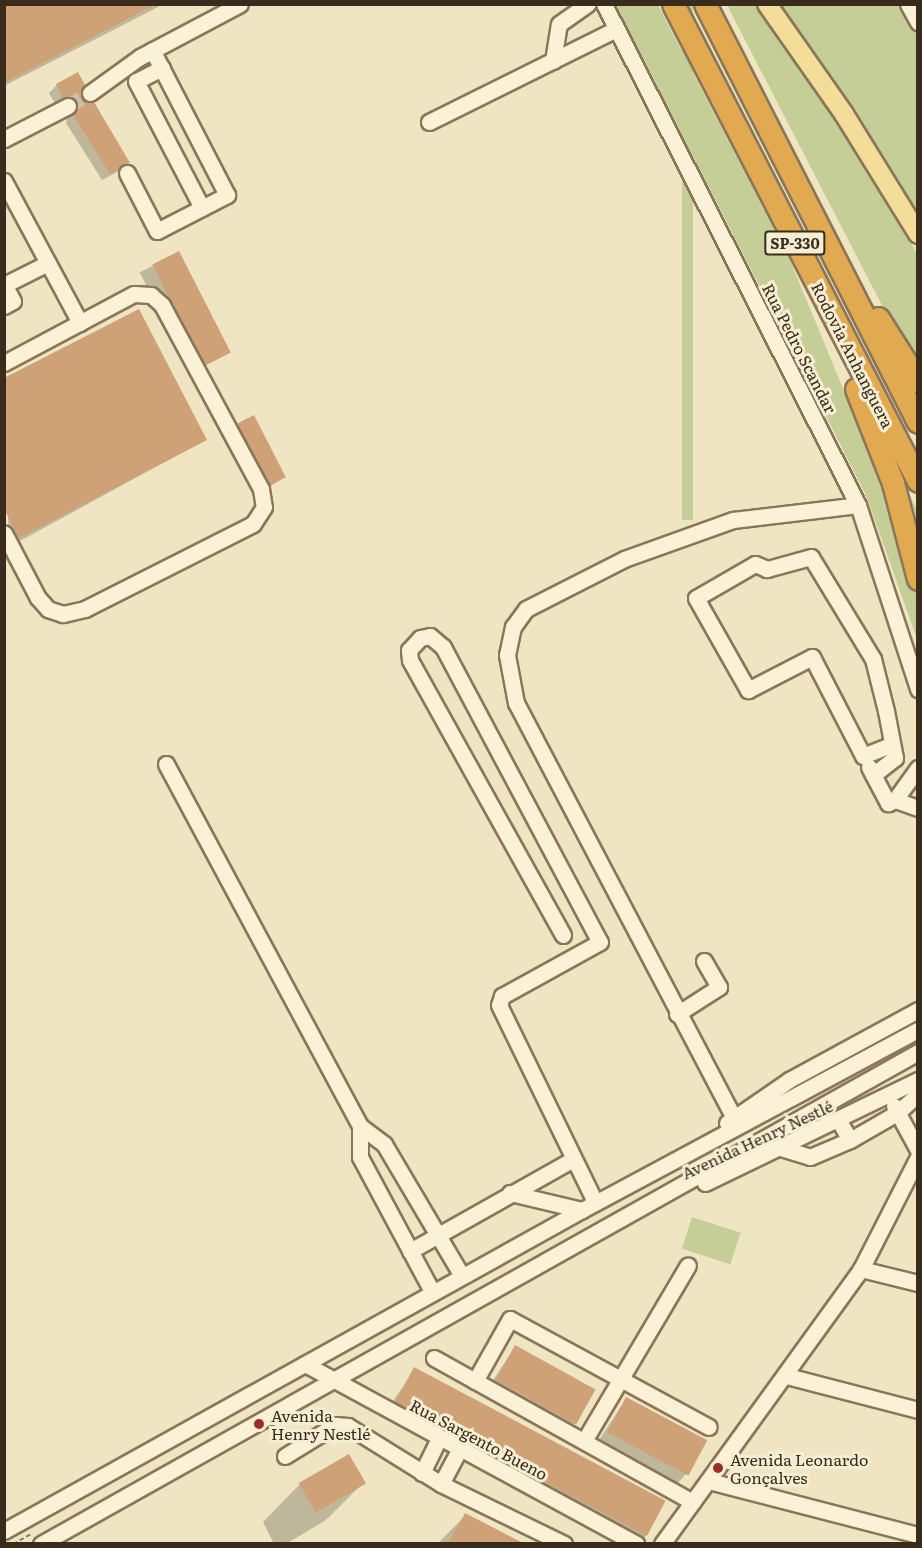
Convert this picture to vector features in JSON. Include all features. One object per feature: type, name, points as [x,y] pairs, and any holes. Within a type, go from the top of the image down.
[{"type":"highway","name":"Rodovia Anhanguera","points":[[673,4],[918,481]]},
{"type":"highway","name":"Rodovia Anhanguera","points":[[705,4],[918,422]]},
{"type":"highway","points":[[811,211],[918,381]]},
{"type":"highway","points":[[797,247],[893,483],[918,579]]},
{"type":"main road","points":[[767,4],[844,114],[918,234]]},
{"type":"street","points":[[90,93],[152,50],[240,4]]},
{"type":"street","points":[[553,61],[559,24],[588,4]]},
{"type":"street","name":"Rua Pedro Scandar","points":[[604,4],[858,505],[918,689]]},
{"type":"street","points":[[908,4],[918,22]]},
{"type":"street","points":[[429,122],[616,29]]},
{"type":"street","points":[[127,173],[157,231],[227,195],[152,50]]},
{"type":"street","points":[[162,68],[136,81],[202,208]]},
{"type":"street","points":[[4,139],[68,106]]},
{"type":"street","points":[[4,181],[80,323]]},
{"type":"street","points":[[4,306],[13,301],[5,286],[48,263]]},
{"type":"street","points":[[4,363],[134,294],[151,295],[162,305],[261,489],[264,507],[253,524],[85,609],[63,614],[48,609],[38,598],[4,534]]},
{"type":"street","points":[[734,1118],[677,1014],[516,703],[507,655],[513,627],[526,609],[624,559],[733,520],[858,505]]},
{"type":"street","points":[[873,775],[894,761],[873,659],[807,554],[767,569],[755,564],[696,598],[748,690],[812,657],[863,756],[873,775],[888,803],[895,800],[918,768]]},
{"type":"street","points":[[564,935],[411,660],[409,650],[420,638],[430,636],[443,647],[600,942],[499,1000],[573,1159],[596,1202]]},
{"type":"street","points":[[863,756],[892,744]]},
{"type":"street","points":[[166,764],[360,1126],[360,1157],[433,1293]]},
{"type":"street","points":[[895,800],[918,808]]},
{"type":"street","points":[[677,1014],[719,987],[704,961]]},
{"type":"street","name":"Avenida Henry Nestlé","points":[[670,1162],[789,1080],[918,1010]]},
{"type":"street","name":"Avenida Henry Nestlé","points":[[4,1531],[596,1202],[670,1162],[793,1101],[918,1030]]},
{"type":"street","name":"Avenida Henry Nestlé","points":[[41,1544],[335,1382],[918,1052]]},
{"type":"street","points":[[782,1148],[810,1157],[850,1140],[897,1113],[916,1086]]},
{"type":"street","name":"Avenida Henry Nestlé","points":[[610,1227],[782,1148],[888,1096],[916,1086]]},
{"type":"street","points":[[888,1096],[918,1150]]},
{"type":"street","points":[[839,1121],[850,1140]]},
{"type":"street","points":[[360,1126],[375,1133],[462,1276]]},
{"type":"street","points":[[662,1544],[787,1376],[861,1269],[918,1157]]},
{"type":"street","points":[[410,1251],[573,1159]]},
{"type":"street","points":[[372,1178],[396,1165]]},
{"type":"street","points":[[510,1193],[582,1210]]},
{"type":"street","points":[[584,1441],[687,1265]]},
{"type":"street","points":[[861,1269],[918,1283]]},
{"type":"street","points":[[475,1381],[510,1319],[709,1426]]},
{"type":"street","points":[[435,1358],[693,1502]]},
{"type":"street","name":"Rua Sargento Bueno","points":[[306,1365],[636,1544]]},
{"type":"street","points":[[787,1376],[918,1410]]},
{"type":"street","points":[[285,1456],[340,1424],[441,1484],[564,1544]]},
{"type":"street","points":[[422,1473],[439,1438]]},
{"type":"street","points":[[441,1484],[460,1449]]},
{"type":"street","points":[[709,1481],[918,1535]]},
{"type":"green space","points":[[616,5],[658,5],[789,258],[900,526],[917,594],[917,639],[866,495]]},
{"type":"green space","points":[[682,5],[693,5],[693,520],[682,520]]},
{"type":"green space","points":[[727,5],[756,5],[851,135],[917,254],[917,373]]},
{"type":"green space","points":[[778,5],[903,5],[917,31],[917,217],[857,116]]},
{"type":"green space","points":[[898,471],[917,510],[917,543]]},
{"type":"green space","points":[[692,1217],[741,1233],[730,1264],[682,1248]]},
{"type":"building","points":[[4,4],[156,4],[4,83]]},
{"type":"building","points":[[78,72],[85,85],[82,98],[94,102],[130,163],[110,174],[73,115],[76,101],[63,98],[56,84]]},
{"type":"building","points":[[179,251],[231,353],[204,366],[152,265]]},
{"type":"building","points":[[139,309],[207,440],[19,538],[4,509],[4,378]]},
{"type":"building","points":[[254,415],[286,477],[269,486],[237,424]]},
{"type":"building","points":[[515,1345],[595,1390],[576,1425],[496,1380]]},
{"type":"building","points":[[414,1367],[666,1501],[647,1536],[395,1402]]},
{"type":"building","points":[[626,1397],[707,1440],[688,1476],[607,1432]]},
{"type":"building","points":[[349,1454],[366,1483],[316,1512],[299,1483]]},
{"type":"building","points":[[465,1513],[525,1544],[448,1544]]},
{"type":"tunnel","points":[[68,106],[90,93]]},
{"type":"place","name":"Avenida Henry Nestlé","points":[[259,1424]]},
{"type":"place","name":"Avenida Leonardo Gonçalves","points":[[718,1468]]}]
